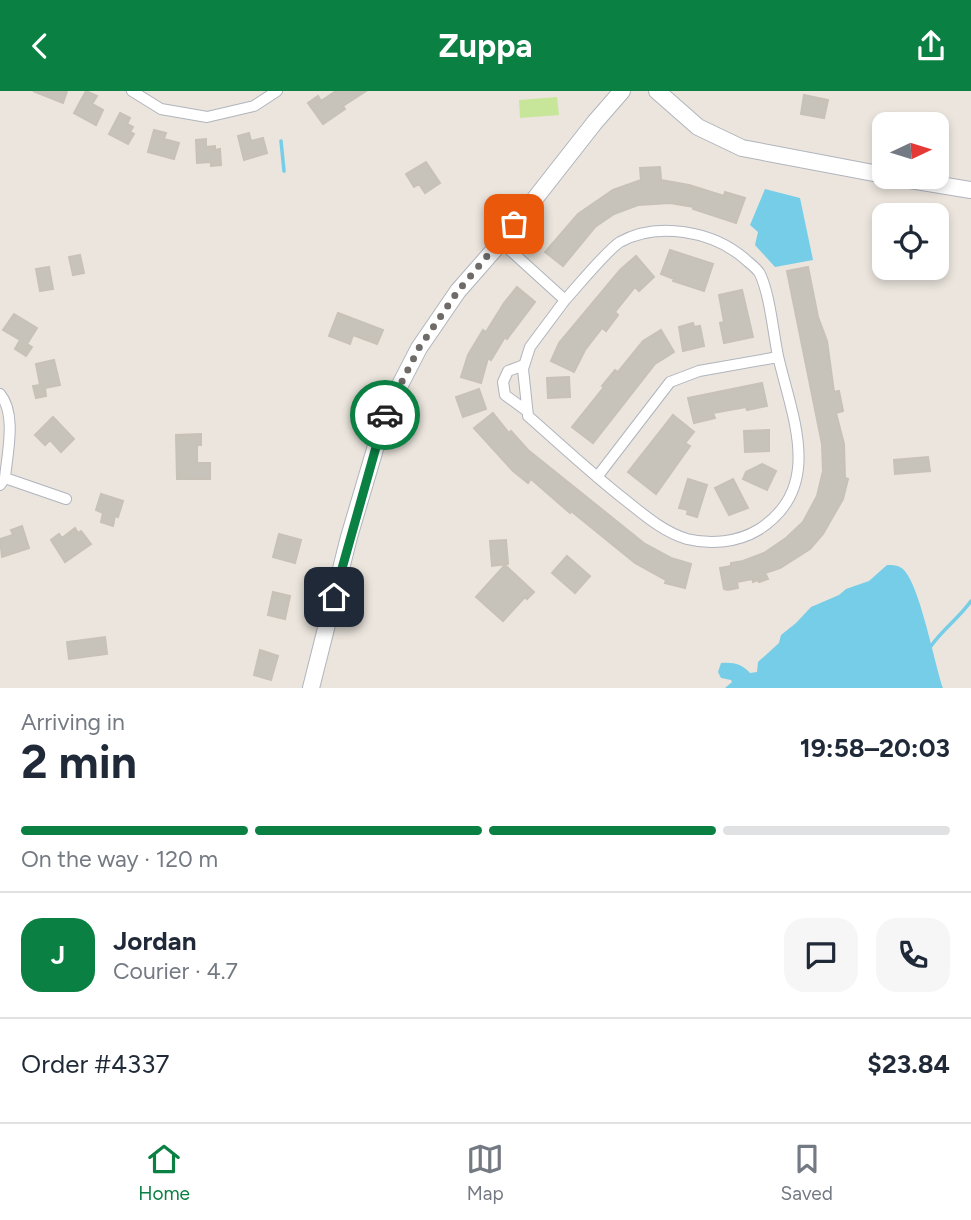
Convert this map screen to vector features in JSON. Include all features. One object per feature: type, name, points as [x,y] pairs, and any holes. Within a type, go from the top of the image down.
[{"type":"street","points":[[132,91],[161,109],[207,117],[254,106],[277,91]]},
{"type":"street","points":[[311,688],[349,537],[386,412],[419,348],[458,291],[501,242],[622,91]]},
{"type":"street","points":[[657,91],[698,127],[742,148],[872,173]]},
{"type":"street","points":[[949,186],[971,190]]},
{"type":"street","points":[[654,231],[683,231],[716,242],[739,254],[759,272],[778,356],[796,429],[800,468],[790,500],[775,520],[747,537],[728,542],[687,539],[657,525],[528,416],[524,365],[530,347],[565,300],[619,243],[654,231]]},
{"type":"street","points":[[501,242],[565,300]]},
{"type":"street","points":[[597,477],[670,382],[698,371],[778,356]]},
{"type":"street","points":[[524,365],[508,371],[503,382],[505,395],[527,411]]},
{"type":"street","points":[[0,394],[4,397],[9,418],[2,482],[66,499]]},
{"type":"green space","points":[[557,97],[559,115],[520,118],[519,100]]},
{"type":"water","points":[[765,189],[800,198],[813,260],[775,267],[755,245],[758,232],[750,225]]},
{"type":"water","points":[[887,565],[903,569],[915,591],[943,688],[725,688],[732,682],[721,678],[718,672],[721,663],[737,664],[750,673],[757,672],[758,662],[779,643],[781,635],[811,607],[839,595],[846,589],[869,581]]},
{"type":"building","points":[[33,91],[67,91],[63,103]]},
{"type":"building","points":[[86,91],[97,96],[92,104],[103,110],[96,125],[74,113]]},
{"type":"building","points":[[336,91],[366,91],[343,106],[345,109],[323,124],[308,103],[318,96],[321,101]]},
{"type":"building","points":[[804,95],[828,100],[824,118],[801,114]]},
{"type":"building","points":[[120,113],[130,118],[127,124],[133,127],[130,132],[134,134],[128,144],[109,134]]},
{"type":"building","points":[[154,130],[166,133],[164,139],[179,143],[174,159],[148,152]]},
{"type":"building","points":[[249,133],[251,141],[263,138],[267,153],[244,160],[238,136]]},
{"type":"building","points":[[206,139],[206,147],[215,146],[215,150],[220,149],[221,165],[211,166],[211,162],[197,163],[196,140]]},
{"type":"building","points":[[426,162],[440,183],[425,193],[419,184],[414,187],[406,174]]},
{"type":"building","points":[[660,167],[661,180],[724,196],[725,192],[745,198],[736,223],[693,209],[694,207],[670,203],[638,205],[614,214],[595,227],[563,266],[545,252],[578,214],[613,190],[641,180],[640,168]]},
{"type":"building","points":[[670,250],[713,264],[704,291],[661,274]]},
{"type":"building","points":[[80,255],[84,273],[73,275],[69,257]]},
{"type":"building","points":[[636,256],[654,277],[639,291],[635,287],[615,312],[618,315],[606,331],[602,328],[585,350],[574,372],[551,361],[559,343],[620,270]]},
{"type":"building","points":[[49,267],[53,289],[40,291],[36,269]]},
{"type":"building","points":[[808,267],[818,317],[827,341],[834,392],[839,391],[843,411],[836,413],[844,444],[845,478],[848,479],[843,499],[823,534],[810,549],[780,568],[765,573],[768,579],[759,582],[753,582],[752,579],[737,582],[738,588],[724,589],[720,568],[764,553],[786,538],[803,522],[817,496],[823,471],[822,444],[787,271]]},
{"type":"building","points":[[517,287],[535,302],[507,339],[505,337],[491,360],[488,358],[481,383],[461,377],[468,355],[483,330],[486,332]]},
{"type":"building","points":[[742,290],[753,337],[724,343],[720,323],[724,322],[719,295]]},
{"type":"building","points":[[338,313],[383,330],[377,344],[353,335],[350,344],[329,336]]},
{"type":"building","points":[[14,314],[37,328],[27,344],[32,347],[26,356],[15,349],[20,340],[3,330]]},
{"type":"building","points":[[693,323],[694,327],[700,326],[704,346],[683,351],[679,327]]},
{"type":"building","points":[[661,330],[674,352],[655,364],[593,443],[572,427],[615,370],[618,372],[643,341]]},
{"type":"building","points":[[54,360],[60,385],[45,388],[46,396],[36,398],[33,386],[40,385],[36,364]]},
{"type":"building","points":[[569,377],[570,397],[548,398],[547,378]]},
{"type":"building","points":[[762,383],[767,406],[713,413],[715,418],[694,423],[688,398]]},
{"type":"building","points":[[479,389],[486,409],[463,417],[456,397]]},
{"type":"building","points":[[493,413],[509,433],[511,431],[528,450],[645,544],[671,558],[691,564],[685,588],[665,583],[666,580],[635,563],[531,479],[528,483],[513,471],[474,428]]},
{"type":"building","points":[[673,415],[694,432],[685,443],[690,446],[656,494],[628,472]]},
{"type":"building","points":[[53,417],[74,439],[61,452],[50,440],[45,445],[35,435]]},
{"type":"building","points":[[769,430],[769,451],[745,452],[744,431]]},
{"type":"building","points":[[201,434],[201,445],[197,445],[197,463],[210,463],[210,479],[177,479],[176,435]]},
{"type":"building","points":[[928,457],[930,471],[895,474],[894,460]]},
{"type":"building","points":[[762,464],[776,471],[767,490],[743,479],[746,472]]},
{"type":"building","points":[[688,479],[707,485],[697,517],[687,514],[688,510],[679,508]]},
{"type":"building","points":[[733,479],[748,508],[729,515],[715,488]]},
{"type":"building","points":[[101,494],[123,501],[113,526],[101,522],[103,513],[96,510]]},
{"type":"building","points":[[22,526],[29,548],[2,557],[0,539],[13,535],[11,530]]},
{"type":"building","points":[[75,528],[78,533],[81,531],[91,544],[65,562],[51,540],[59,534],[62,538]]},
{"type":"building","points":[[279,534],[301,540],[295,563],[273,557]]},
{"type":"building","points":[[506,540],[508,564],[492,566],[490,541]]},
{"type":"building","points":[[567,556],[590,576],[575,593],[552,573]]},
{"type":"building","points":[[505,565],[534,592],[527,599],[525,597],[503,621],[476,597]]},
{"type":"building","points":[[273,592],[290,596],[285,619],[268,615]]},
{"type":"building","points":[[105,637],[107,654],[69,659],[67,642]]},
{"type":"building","points":[[260,650],[278,656],[271,680],[254,675]]},
{"type":"waterway","points":[[281,141],[284,171]]},
{"type":"waterway","points":[[931,646],[971,601]]},
{"type":"way so far","points":[[385,415],[419,348],[458,291],[514,224]]},
{"type":"route","points":[[334,597],[385,415]]}]
